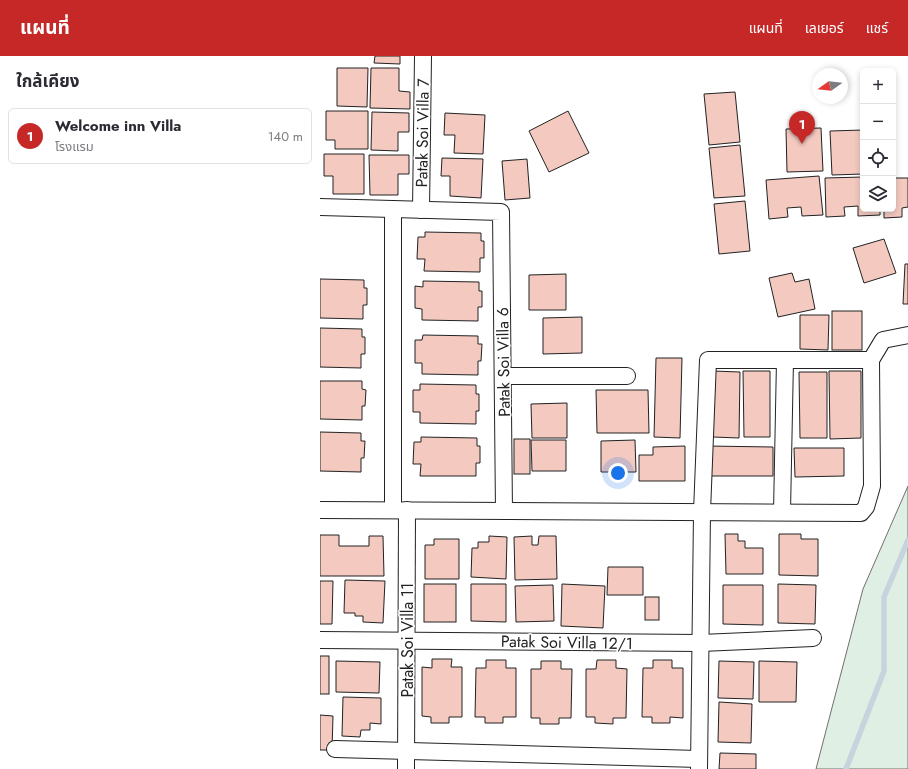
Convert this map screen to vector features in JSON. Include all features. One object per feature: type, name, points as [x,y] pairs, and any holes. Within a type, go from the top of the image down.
[{"type":"street","name":"Patak Soi Villa 7","points":[[422,210],[423,56]]},
{"type":"street","points":[[320,207],[422,210]]},
{"type":"street","name":"Patak Soi Villa 11","points":[[394,209],[400,510],[407,641],[406,769]]},
{"type":"street","name":"Patak Soi Villa 6","points":[[422,210],[501,212],[504,511]]},
{"type":"street","points":[[320,510],[861,513],[866,507],[872,486],[871,360],[883,340],[908,336]]},
{"type":"street","points":[[335,749],[699,764],[702,512],[708,360],[871,360]]},
{"type":"street","points":[[782,512],[785,360]]},
{"type":"street","points":[[503,376],[627,376]]},
{"type":"street","name":"Patak Soi Villa 12/1","points":[[320,640],[701,643],[813,638]]},
{"type":"green space","points":[[908,486],[908,769],[816,769],[863,589]]},
{"type":"building","points":[[375,56],[400,56],[400,64],[374,63]]},
{"type":"building","points":[[337,68],[368,68],[367,107],[337,106]]},
{"type":"building","points":[[371,68],[399,68],[399,91],[410,92],[410,109],[370,108]]},
{"type":"building","points":[[735,92],[740,142],[709,145],[704,94]]},
{"type":"building","points":[[326,111],[368,111],[368,149],[335,149],[335,140],[326,140]]},
{"type":"building","points":[[568,111],[589,153],[549,172],[529,131]]},
{"type":"building","points":[[372,112],[409,113],[409,132],[398,132],[398,151],[371,150]]},
{"type":"building","points":[[445,113],[485,115],[483,154],[454,153],[455,135],[444,135]]},
{"type":"building","points":[[821,128],[823,171],[787,172],[786,129]]},
{"type":"building","points":[[860,130],[860,174],[832,175],[830,131]]},
{"type":"building","points":[[740,145],[745,196],[714,198],[709,148]]},
{"type":"building","points":[[324,154],[364,154],[364,194],[333,194],[333,176],[324,176]]},
{"type":"building","points":[[369,155],[409,155],[409,174],[398,174],[398,195],[370,195]]},
{"type":"building","points":[[442,158],[483,159],[481,198],[450,196],[450,176],[441,176]]},
{"type":"building","points":[[527,159],[530,198],[505,200],[502,161]]},
{"type":"building","points":[[819,176],[823,215],[802,216],[801,207],[787,208],[788,217],[769,219],[766,180]]},
{"type":"building","points":[[860,177],[860,212],[880,212],[880,215],[858,216],[858,206],[844,207],[845,216],[826,217],[825,178]]},
{"type":"building","points":[[896,178],[908,178],[908,207],[902,208],[902,217],[884,218],[884,212],[896,212]]},
{"type":"building","points":[[745,201],[750,251],[719,254],[714,204]]},
{"type":"building","points":[[425,232],[481,233],[481,241],[484,241],[484,258],[480,258],[480,272],[424,271],[425,259],[417,259],[418,237],[425,237]]},
{"type":"building","points":[[884,239],[896,273],[864,283],[853,248]]},
{"type":"building","points":[[905,264],[908,264],[908,304],[903,304]]},
{"type":"building","points":[[792,273],[795,282],[809,279],[815,309],[778,317],[769,278]]},
{"type":"building","points":[[566,274],[566,310],[529,310],[529,275]]},
{"type":"building","points":[[320,279],[364,280],[364,288],[367,288],[367,305],[363,305],[363,319],[320,318]]},
{"type":"building","points":[[423,281],[479,282],[479,291],[482,291],[482,307],[478,307],[478,321],[422,320],[422,309],[415,308],[415,286],[423,287]]},
{"type":"building","points":[[832,311],[862,311],[862,350],[832,350]]},
{"type":"building","points":[[800,315],[829,315],[828,350],[800,349]]},
{"type":"building","points":[[582,317],[582,353],[543,354],[543,318]]},
{"type":"building","points":[[320,328],[362,329],[362,337],[365,337],[365,354],[361,354],[361,368],[320,367]]},
{"type":"building","points":[[423,335],[478,336],[478,344],[482,344],[481,361],[478,361],[478,375],[422,374],[422,363],[415,363],[415,340],[422,340]]},
{"type":"building","points":[[656,358],[682,358],[680,438],[654,437]]},
{"type":"building","points":[[713,371],[740,372],[739,438],[713,437]]},
{"type":"building","points":[[743,371],[770,371],[770,437],[744,437]]},
{"type":"building","points":[[829,371],[861,371],[861,438],[830,439]]},
{"type":"building","points":[[799,372],[827,372],[827,438],[800,438]]},
{"type":"building","points":[[320,381],[362,381],[362,389],[366,390],[365,406],[362,406],[362,420],[320,419]]},
{"type":"building","points":[[420,384],[476,385],[476,394],[479,394],[479,411],[476,411],[476,424],[420,423],[420,412],[413,412],[413,390],[420,390]]},
{"type":"building","points":[[596,390],[648,390],[649,433],[597,433]]},
{"type":"building","points":[[567,403],[567,438],[532,438],[531,404]]},
{"type":"building","points":[[320,432],[361,433],[361,441],[365,441],[364,458],[361,458],[361,472],[320,471]]},
{"type":"building","points":[[421,437],[477,438],[477,446],[480,446],[480,463],[476,463],[476,476],[420,476],[421,464],[413,464],[414,442],[421,442]]},
{"type":"building","points":[[514,439],[530,439],[530,474],[514,474]]},
{"type":"building","points":[[531,440],[566,440],[566,471],[532,471]]},
{"type":"building","points":[[635,440],[636,472],[601,472],[601,441]]},
{"type":"building","points":[[685,446],[685,481],[639,481],[639,455],[653,455],[653,447]]},
{"type":"building","points":[[707,446],[773,447],[773,476],[707,476]]},
{"type":"building","points":[[794,448],[844,448],[844,476],[795,477]]},
{"type":"building","points":[[725,534],[738,534],[738,541],[745,541],[745,548],[763,548],[763,574],[726,574]]},
{"type":"building","points":[[779,534],[801,534],[801,539],[818,539],[818,576],[779,575]]},
{"type":"building","points":[[320,535],[339,535],[339,546],[369,546],[369,536],[383,536],[384,576],[320,576]]},
{"type":"building","points":[[489,536],[507,537],[506,579],[471,577],[472,548],[478,548],[478,542],[489,542]]},
{"type":"building","points":[[532,536],[532,545],[538,545],[539,536],[556,536],[557,579],[515,580],[514,537]]},
{"type":"building","points":[[434,539],[459,539],[459,579],[425,579],[425,545],[434,545]]},
{"type":"building","points":[[608,567],[643,567],[643,595],[607,595]]},
{"type":"building","points":[[345,580],[385,581],[383,623],[363,622],[363,616],[355,616],[355,613],[344,613]]},
{"type":"building","points":[[320,581],[333,581],[332,624],[320,624]]},
{"type":"building","points":[[424,584],[456,584],[456,622],[424,622]]},
{"type":"building","points":[[471,584],[506,584],[506,622],[471,621]]},
{"type":"building","points":[[562,584],[605,586],[603,628],[561,626]]},
{"type":"building","points":[[778,584],[816,585],[815,624],[778,623]]},
{"type":"building","points":[[553,585],[554,621],[516,622],[515,586]]},
{"type":"building","points":[[723,585],[763,585],[763,625],[723,624]]},
{"type":"building","points":[[645,597],[659,597],[659,620],[645,620]]},
{"type":"building","points":[[320,656],[329,656],[329,694],[320,694]]},
{"type":"building","points":[[432,659],[452,659],[451,667],[462,667],[462,717],[449,717],[449,723],[431,723],[431,717],[422,716],[422,667],[432,668]]},
{"type":"building","points":[[486,660],[506,660],[506,668],[516,668],[516,717],[503,717],[503,723],[485,723],[485,717],[475,717],[476,668],[486,668]]},
{"type":"building","points":[[597,660],[616,660],[616,668],[627,669],[626,718],[613,718],[613,724],[595,723],[595,717],[586,717],[586,669],[596,669]]},
{"type":"building","points":[[653,660],[672,660],[672,668],[683,668],[683,718],[670,717],[670,723],[652,723],[652,717],[642,717],[643,668],[653,668]]},
{"type":"building","points":[[336,661],[380,662],[379,693],[336,692]]},
{"type":"building","points":[[541,661],[561,661],[561,669],[572,669],[571,718],[559,718],[559,724],[540,724],[540,718],[531,718],[531,669],[541,669]]},
{"type":"building","points":[[719,661],[754,662],[753,699],[718,698]]},
{"type":"building","points":[[759,661],[797,662],[796,702],[759,702]]},
{"type":"building","points":[[343,697],[381,698],[381,724],[370,723],[370,730],[361,730],[360,737],[342,736]]},
{"type":"building","points":[[719,702],[752,704],[751,743],[718,742]]},
{"type":"building","points":[[320,715],[333,716],[332,750],[320,750]]},
{"type":"building","points":[[720,753],[756,754],[756,769],[719,769]]},
{"type":"waterway","points":[[846,769],[884,671],[884,597],[908,540]]},
{"type":"place","name":"Welcome inn Villa","points":[[802,144]]}]
